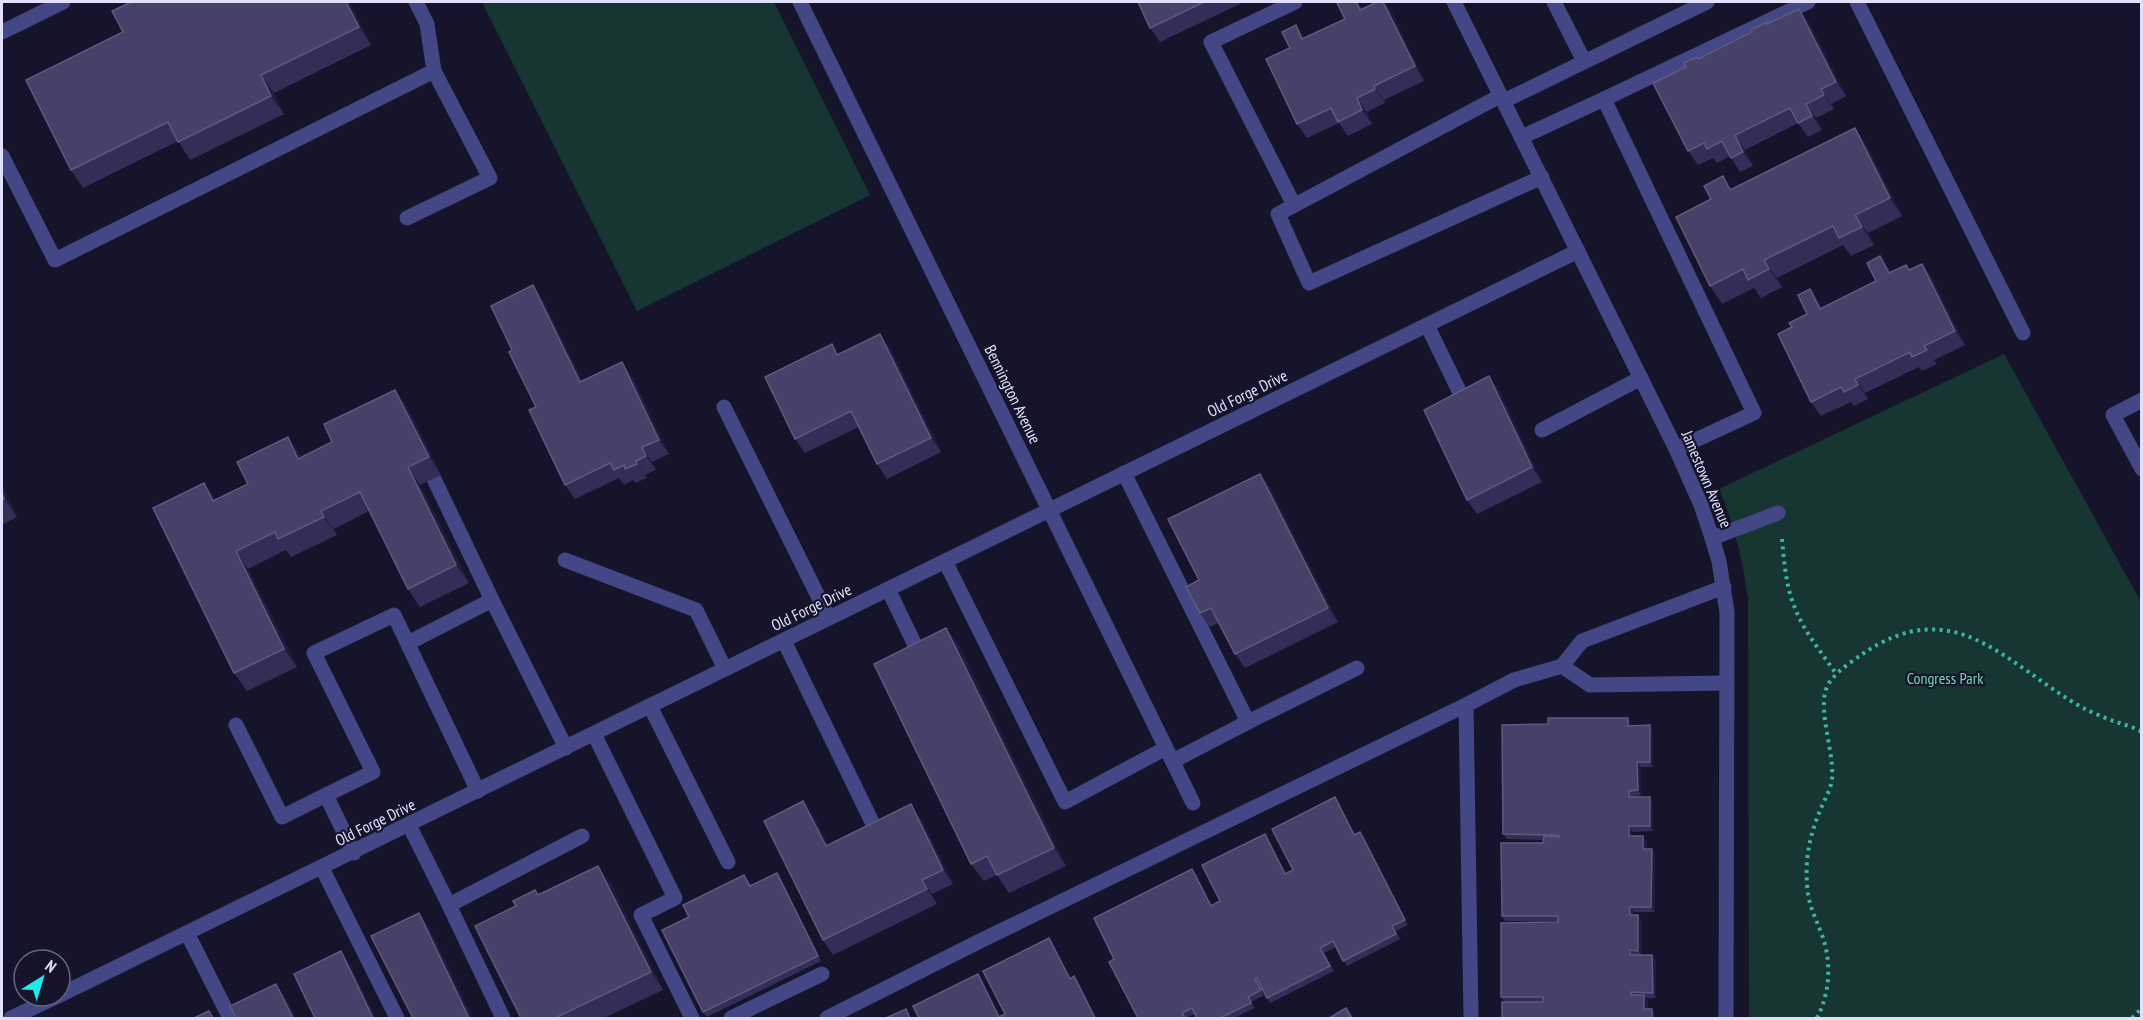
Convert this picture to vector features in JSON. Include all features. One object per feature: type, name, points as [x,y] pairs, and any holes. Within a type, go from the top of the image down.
[{"type":"street","points":[[2,32],[63,2]]},
{"type":"street","points":[[407,218],[490,178],[434,71],[427,24],[416,2]]},
{"type":"street","name":"Bennington Avenue","points":[[800,2],[1193,803]]},
{"type":"street","points":[[1294,205],[1211,42],[1295,2]]},
{"type":"street","name":"Jamestown Avenue","points":[[1454,2],[1676,449],[1701,505],[1712,538],[1724,587],[1727,612],[1726,1018]]},
{"type":"street","points":[[1554,2],[1584,62]]},
{"type":"street","points":[[1542,177],[1309,283],[1278,214],[1502,98],[1584,62],[1707,2]]},
{"type":"street","points":[[1522,136],[1808,2]]},
{"type":"street","points":[[1857,2],[2023,333]]},
{"type":"street","points":[[2,156],[55,260],[434,71]]},
{"type":"street","points":[[1604,99],[1754,413],[1676,449]]},
{"type":"street","name":"Old Forge Drive","points":[[72,989],[354,853],[1578,251]]},
{"type":"street","points":[[1427,325],[1464,401]]},
{"type":"street","points":[[1542,430],[1641,378]]},
{"type":"street","points":[[2142,400],[2113,415],[2142,469]]},
{"type":"street","points":[[724,407],[829,618]]},
{"type":"street","points":[[1124,473],[1248,722]]},
{"type":"street","points":[[434,479],[566,748]]},
{"type":"street","points":[[1712,538],[1778,513]]},
{"type":"street","points":[[565,561],[696,610],[725,669]]},
{"type":"street","points":[[945,561],[1065,802],[1170,754],[1248,722],[1357,668]]},
{"type":"street","points":[[827,1018],[1514,680],[1562,666],[1582,641],[1724,587]]},
{"type":"street","points":[[888,589],[916,647]]},
{"type":"street","points":[[408,643],[492,600]]},
{"type":"street","points":[[236,725],[282,817],[373,772],[314,653],[394,615],[478,791]]},
{"type":"street","points":[[784,640],[873,824]]},
{"type":"street","points":[[1562,666],[1590,685],[1727,683]]},
{"type":"street","points":[[1466,705],[1471,1018]]},
{"type":"street","points":[[650,706],[728,862]]},
{"type":"street","points":[[594,734],[675,898],[641,915],[692,1018]]},
{"type":"street","points":[[326,795],[354,853]]},
{"type":"street","points":[[409,825],[503,1018]]},
{"type":"street","points":[[448,905],[582,836]]},
{"type":"street","points":[[322,868],[397,1018]]},
{"type":"street","points":[[188,933],[230,1018]]},
{"type":"street","points":[[731,1018],[822,974]]},
{"type":"street","name":"Old Forge Drive","points":[[11,1018],[32,1008]]},
{"type":"path","points":[[1778,513],[1786,574],[1793,605],[1801,623],[1837,675]]},
{"type":"path","points":[[1817,1018],[1829,975],[1828,957],[1822,936],[1809,908],[1808,853],[1818,815],[1832,782],[1832,759],[1824,709],[1825,692],[1837,675],[1850,663],[1880,642],[1908,631],[1958,632],[1989,645],[2084,708],[2142,732]]},
{"type":"path","points":[[2132,1018],[2142,1008]]},
{"type":"green space","points":[[482,2],[774,2],[870,195],[637,311]]},
{"type":"green space","name":"Congress Park","points":[[2004,354],[2141,602],[2141,1018],[1749,1018],[1748,600],[1738,544],[1719,489]]},
{"type":"building","points":[[131,2],[346,2],[359,27],[261,75],[271,96],[178,142],[168,122],[71,170],[26,80],[123,32],[112,11]]},
{"type":"building","points":[[1138,2],[1204,2],[1150,28]]},
{"type":"building","points":[[1356,2],[1360,10],[1377,2],[1383,2],[1415,66],[1374,86],[1375,89],[1357,98],[1362,110],[1338,122],[1331,108],[1297,124],[1266,59],[1290,48],[1282,32],[1296,25],[1302,39],[1345,19],[1337,3]]},
{"type":"building","points":[[1799,9],[1836,82],[1821,89],[1824,95],[1806,104],[1812,116],[1798,123],[1790,108],[1735,135],[1743,152],[1731,158],[1722,141],[1707,149],[1704,143],[1688,151],[1653,83],[1686,67],[1684,63],[1697,57],[1698,59],[1767,22],[1767,24]]},
{"type":"building","points":[[1855,128],[1890,198],[1855,215],[1862,227],[1839,238],[1833,226],[1764,260],[1769,269],[1748,280],[1743,269],[1710,286],[1676,217],[1711,199],[1704,186],[1723,176],[1730,190]]},
{"type":"building","points":[[1880,256],[1889,273],[1906,265],[1909,270],[1922,264],[1955,331],[1924,346],[1927,350],[1912,357],[1910,352],[1855,379],[1858,385],[1844,392],[1841,387],[1811,402],[1778,334],[1792,327],[1789,323],[1807,314],[1798,295],[1810,289],[1820,309],[1876,281],[1867,263]]},
{"type":"building","points":[[533,285],[580,382],[622,362],[659,440],[642,447],[646,456],[636,461],[637,464],[625,469],[624,465],[614,470],[610,463],[565,485],[529,410],[536,407],[509,352],[512,350],[491,306]]},
{"type":"building","points":[[880,334],[931,438],[877,464],[851,411],[795,439],[765,377],[832,344],[837,355]]},
{"type":"building","points":[[1489,376],[1532,467],[1467,500],[1424,410]]},
{"type":"building","points":[[395,390],[429,457],[408,467],[456,565],[408,589],[360,492],[321,511],[324,517],[278,539],[275,532],[236,551],[284,649],[234,673],[153,508],[204,483],[213,501],[248,484],[237,462],[288,437],[298,459],[332,442],[324,424]]},
{"type":"building","points":[[1260,474],[1328,608],[1235,654],[1211,608],[1200,613],[1186,587],[1199,580],[1168,519]]},
{"type":"building","points":[[946,628],[1054,848],[997,875],[987,856],[971,864],[874,664]]},
{"type":"building","points":[[1548,718],[1628,718],[1628,726],[1650,725],[1650,762],[1637,762],[1638,790],[1629,791],[1629,797],[1650,797],[1650,826],[1629,826],[1629,836],[1643,836],[1643,849],[1652,849],[1651,907],[1630,907],[1630,915],[1638,915],[1638,951],[1630,950],[1630,955],[1652,955],[1653,993],[1631,992],[1631,995],[1644,995],[1644,1009],[1652,1009],[1652,1018],[1502,1018],[1502,1002],[1543,1002],[1543,997],[1501,997],[1501,923],[1558,922],[1558,916],[1502,916],[1501,843],[1543,843],[1544,836],[1559,837],[1558,835],[1503,834],[1502,725],[1548,724]]},
{"type":"building","points":[[1335,797],[1354,835],[1360,832],[1405,920],[1392,926],[1396,934],[1343,961],[1333,941],[1320,948],[1330,966],[1267,998],[1257,978],[1255,979],[1261,990],[1248,997],[1251,1003],[1220,1018],[1197,1018],[1192,1008],[1182,1013],[1185,1018],[1138,1018],[1109,962],[1114,959],[1094,918],[1192,869],[1211,906],[1220,901],[1202,865],[1265,834],[1285,874],[1293,870],[1272,829]]},
{"type":"building","points":[[803,801],[826,846],[911,804],[943,870],[922,880],[927,889],[823,940],[764,821]]},
{"type":"building","points":[[598,866],[651,972],[555,1018],[521,1018],[475,926],[516,906],[513,901],[535,890],[538,895]]},
{"type":"building","points":[[777,873],[818,956],[703,1012],[662,930],[689,917],[683,905],[744,875],[750,886]]},
{"type":"building","points":[[419,913],[469,1018],[413,1018],[371,936]]},
{"type":"building","points":[[1049,938],[1070,979],[1074,976],[1095,1018],[919,1018],[913,1006],[978,974],[999,1017],[1005,1014],[983,971]]},
{"type":"building","points":[[341,951],[373,1018],[315,1018],[294,974]]},
{"type":"building","points":[[276,984],[293,1018],[236,1018],[230,1006]]},
{"type":"building","points":[[1346,1008],[1352,1018],[1329,1018]]},
{"type":"building","points":[[906,1009],[910,1018],[886,1018]]},
{"type":"building","points":[[209,1011],[213,1018],[194,1018]]}]
